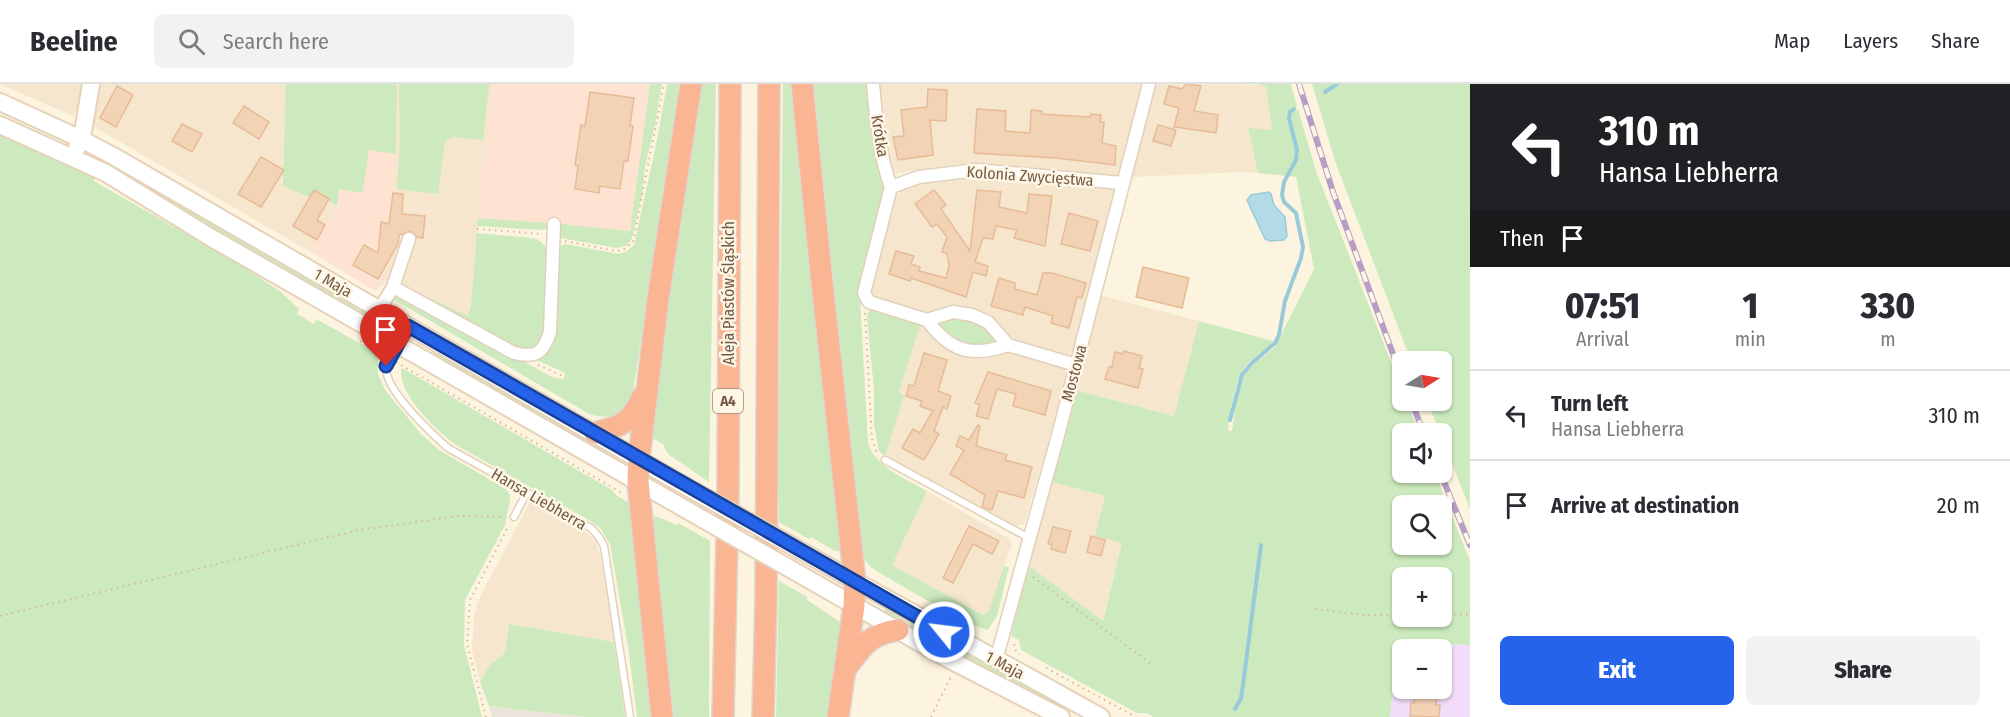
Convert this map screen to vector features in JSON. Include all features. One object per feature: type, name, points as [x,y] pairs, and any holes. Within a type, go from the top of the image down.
[{"type":"highway","points":[[662,717],[632,489],[639,458],[646,387],[691,84]]},
{"type":"highway","name":"Aleja Piastów Śląskich","points":[[723,717],[728,512],[730,84]]},
{"type":"highway","name":"A4","points":[[763,717],[769,84]]},
{"type":"highway","points":[[802,84],[855,582],[854,606],[837,717]]},
{"type":"highway","points":[[595,433],[624,424],[636,413],[646,387]]},
{"type":"highway","points":[[844,670],[867,642],[882,632],[898,630]]},
{"type":"main road","points":[[73,157],[81,139],[91,84]]},
{"type":"main road","name":"1 Maja","points":[[0,102],[81,139],[855,582],[1094,715]]},
{"type":"main road","name":"1 Maja","points":[[0,125],[106,173],[210,237],[398,343],[632,489],[671,501],[854,606],[1060,717]]},
{"type":"street","name":"Krótka","points":[[873,84],[886,174],[891,187]]},
{"type":"street","name":"Mostowa","points":[[996,660],[1149,84]]},
{"type":"street","name":"Kolonia Zwycięstwa","points":[[891,187],[919,177],[977,170],[1122,183]]},
{"type":"street","points":[[891,187],[864,293],[869,302],[927,320],[948,344],[968,351],[986,352],[1008,345]]},
{"type":"street","points":[[393,286],[514,353],[533,355],[545,346],[550,332],[554,224]]},
{"type":"street","points":[[379,310],[393,286],[409,239]]},
{"type":"street","points":[[927,320],[953,312],[980,317],[988,322],[1008,345],[1076,365]]},
{"type":"lane","points":[[390,358],[408,326]]},
{"type":"lane","name":"Hansa Liebherra","points":[[390,358],[386,366],[387,376],[408,408],[430,433],[448,448],[591,528],[599,537],[604,546],[630,717]]},
{"type":"lane","points":[[885,460],[1029,538]]},
{"type":"lane","points":[[513,517],[527,492]]},
{"type":"path","points":[[477,229],[544,234],[553,238],[616,251],[623,250],[633,242],[664,84]]},
{"type":"path","points":[[869,302],[865,313],[865,323],[872,439],[878,454],[885,460]]},
{"type":"path","points":[[355,339],[632,489]]},
{"type":"path","points":[[0,616],[360,530],[458,516],[513,517],[470,600],[467,644],[486,717]]},
{"type":"path","points":[[1021,568],[1154,666]]},
{"type":"path","points":[[1315,609],[1365,615],[1392,615]]},
{"type":"path","points":[[1452,615],[1470,614]]},
{"type":"path","points":[[1003,638],[1014,643],[1016,651],[1022,656]]},
{"type":"path","points":[[1041,666],[1136,717]]},
{"type":"path","points":[[931,717],[953,673]]},
{"type":"shaded area","points":[[0,84],[81,84],[78,108],[73,116]]},
{"type":"shaded area","points":[[98,84],[492,84],[471,305],[468,316],[389,280],[375,291],[398,247],[403,195],[393,193],[369,150],[363,191],[337,206],[311,252],[92,125]]},
{"type":"shaded area","points":[[492,84],[650,84],[630,231],[478,218]]},
{"type":"shaded area","points":[[877,84],[1144,84],[1116,177],[975,164],[958,164],[893,174],[889,171]]},
{"type":"shaded area","points":[[1155,84],[1266,85],[1272,131],[1248,129],[1258,173],[1131,177]]},
{"type":"shaded area","points":[[369,150],[396,154],[393,193],[403,194],[398,247],[375,291],[311,252],[337,206],[338,189],[360,193],[363,191]]},
{"type":"shaded area","points":[[964,176],[1107,186],[1114,191],[1115,195],[1075,347],[1068,356],[1015,341],[986,314],[972,309],[925,314],[874,300],[871,296],[870,291],[895,198],[902,189],[920,182]]},
{"type":"shaded area","points":[[1099,295],[1199,321],[1174,416],[1075,390]]},
{"type":"shaded area","points":[[921,322],[999,353],[1014,351],[1063,366],[1066,371],[1067,377],[1024,525],[1013,526],[885,456],[904,397],[899,392]]},
{"type":"shaded area","points":[[1052,482],[1105,496],[1122,543],[1102,622],[1028,565]]},
{"type":"shaded area","points":[[927,491],[1008,538],[1012,543],[989,611],[983,615],[892,565]]},
{"type":"shaded area","points":[[531,500],[579,526],[595,540],[601,558],[614,642],[509,624],[505,653],[489,666],[480,682],[472,650],[474,615],[480,597]]},
{"type":"shaded area","points":[[1452,645],[1470,645],[1470,717],[1390,717],[1392,696],[1392,699],[1452,699]]},
{"type":"shaded area","points":[[489,706],[586,717],[492,717]]},
{"type":"green space","points":[[286,84],[397,84],[396,154],[369,150],[363,191],[360,193],[339,189],[337,206],[314,190],[310,197],[283,186]]},
{"type":"green space","points":[[399,84],[489,84],[483,140],[453,137],[445,142],[438,194],[397,189],[400,139]]},
{"type":"green space","points":[[650,84],[662,84],[645,167],[642,194],[631,240],[626,246],[616,248],[559,237],[560,224],[630,231]]},
{"type":"green space","points":[[667,84],[680,84],[633,392],[624,411],[609,416],[589,414],[393,299],[392,296],[401,295],[554,378],[564,379],[565,373],[537,360],[544,357],[550,347],[558,247],[565,244],[619,254],[634,245]]},
{"type":"green space","points":[[698,84],[716,84],[709,482],[668,454],[663,444],[648,436]]},
{"type":"green space","points":[[783,84],[797,84],[844,550],[835,551],[779,522]]},
{"type":"green space","points":[[814,84],[868,84],[883,185],[883,199],[860,297],[868,444],[878,460],[885,466],[927,491],[892,565],[983,615],[989,611],[1004,566],[1009,567],[997,616],[988,630],[950,613],[872,568],[860,548]]},
{"type":"green space","points":[[1255,84],[1291,84],[1297,107],[1290,111],[1289,117],[1295,157],[1287,176],[1258,173],[1248,128],[1272,130],[1266,86]]},
{"type":"green space","points":[[1312,84],[1470,84],[1470,509],[1452,463],[1452,423],[1436,423],[1431,411],[1452,411],[1452,351],[1407,351],[1335,161]]},
{"type":"green space","points":[[1298,109],[1316,171],[1392,365],[1392,411],[1411,411],[1415,423],[1392,423],[1392,483],[1439,483],[1444,495],[1392,495],[1392,555],[1452,555],[1452,516],[1470,561],[1470,645],[1452,645],[1452,639],[1392,639],[1390,717],[1153,717],[1147,713],[1137,713],[1021,650],[1019,640],[1011,636],[1028,565],[1103,621],[1122,543],[1095,536],[1105,496],[1052,482],[1075,390],[1174,416],[1199,321],[1273,341],[1249,363],[1240,375],[1228,430],[1232,431],[1236,403],[1244,376],[1253,365],[1275,347],[1314,269],[1296,177],[1289,176],[1298,158],[1291,113]]},
{"type":"green space","points":[[0,132],[95,177],[94,181],[244,267],[282,293],[299,309],[297,314],[314,324],[316,319],[377,353],[378,374],[385,390],[422,435],[439,450],[506,489],[510,500],[505,525],[465,600],[464,645],[482,717],[0,717]]},
{"type":"green space","points":[[115,165],[377,315],[386,326],[385,328],[112,171]]},
{"type":"green space","points":[[478,218],[548,223],[546,229],[543,230],[477,226]]},
{"type":"green space","points":[[477,233],[532,238],[545,246],[547,251],[545,331],[538,346],[524,350],[518,349],[399,286],[398,283],[468,316]]},
{"type":"green space","points":[[872,309],[921,322],[899,392],[904,396],[885,456],[879,451],[874,425],[874,389],[867,318],[868,312]]},
{"type":"green space","points":[[966,317],[987,326],[999,342],[990,347],[961,344],[944,335],[936,323],[944,318]]},
{"type":"green space","points":[[428,352],[441,353],[609,451],[606,455]]},
{"type":"green space","points":[[402,368],[612,490],[617,496],[630,503],[656,717],[637,717],[629,653],[610,544],[600,528],[448,439],[411,399],[402,378]]},
{"type":"green space","points":[[648,513],[677,525],[678,523],[710,541],[709,717],[669,717]]},
{"type":"green space","points":[[779,581],[807,597],[807,600],[843,624],[829,717],[776,717]]},
{"type":"green space","points":[[886,609],[1068,708],[1071,712],[1066,712],[984,670],[882,613]]},
{"type":"green space","points":[[509,624],[614,642],[625,717],[586,717],[489,706],[480,682],[489,666],[505,653]]},
{"type":"water","points":[[1269,192],[1274,205],[1285,217],[1287,236],[1284,240],[1265,239],[1247,200],[1251,195]]},
{"type":"building","points":[[1186,84],[1201,86],[1194,111],[1218,115],[1216,133],[1174,127],[1179,108],[1164,104],[1169,86],[1182,89]]},
{"type":"building","points":[[117,86],[133,95],[116,127],[100,118]]},
{"type":"building","points":[[928,89],[947,90],[946,121],[930,120],[933,155],[898,160],[893,137],[904,136],[901,110],[927,107]]},
{"type":"building","points":[[590,92],[634,98],[628,161],[624,161],[620,189],[600,186],[599,193],[575,189],[578,166],[575,165],[581,125],[585,126]]},
{"type":"building","points":[[244,106],[269,122],[259,139],[233,123]]},
{"type":"building","points":[[977,109],[1006,111],[1005,131],[1030,133],[1031,110],[1042,111],[1042,114],[1090,117],[1091,114],[1101,115],[1100,122],[1104,122],[1102,143],[1116,146],[1115,165],[1056,158],[974,153]]},
{"type":"building","points":[[182,124],[202,134],[192,152],[172,141]]},
{"type":"building","points":[[1158,125],[1176,130],[1171,146],[1153,141]]},
{"type":"building","points":[[261,157],[284,170],[261,207],[238,194]]},
{"type":"building","points":[[314,190],[329,199],[317,220],[325,225],[317,240],[293,226]]},
{"type":"building","points":[[934,190],[946,205],[941,209],[970,251],[977,190],[1001,192],[999,207],[1027,213],[1029,194],[1052,196],[1045,246],[1014,238],[1017,230],[996,226],[993,239],[983,238],[975,262],[988,266],[986,276],[973,272],[966,297],[911,278],[910,281],[889,274],[896,251],[914,256],[911,264],[920,267],[919,271],[946,278],[949,266],[947,253],[942,252],[947,237],[937,224],[932,227],[915,204]]},
{"type":"building","points":[[393,193],[403,194],[402,214],[425,216],[423,238],[417,237],[411,231],[399,235],[398,244],[378,279],[353,265],[364,245],[378,253],[381,222],[389,224]]},
{"type":"building","points":[[1069,213],[1098,221],[1090,251],[1061,244]]},
{"type":"building","points":[[1143,267],[1189,278],[1182,308],[1136,297]]},
{"type":"building","points":[[1043,273],[1052,273],[1086,283],[1082,298],[1077,297],[1069,328],[1051,323],[1053,316],[1025,307],[1023,315],[991,306],[999,278],[1015,283],[1015,289],[1037,295]]},
{"type":"building","points":[[1124,351],[1142,356],[1139,368],[1143,369],[1138,388],[1105,379],[1109,367],[1112,367],[1115,352],[1123,354]]},
{"type":"building","points":[[924,353],[947,360],[938,391],[951,396],[947,409],[943,407],[934,431],[939,434],[924,460],[902,448],[913,429],[920,433],[933,411],[920,406],[922,401],[906,396],[909,385],[914,386]]},
{"type":"building","points":[[988,372],[1051,391],[1045,415],[1013,406],[1016,394],[997,389],[988,419],[976,416],[980,405],[975,403]]},
{"type":"building","points":[[978,425],[980,426],[976,446],[1007,455],[1005,460],[1032,467],[1024,498],[998,491],[992,510],[982,507],[985,495],[950,474],[964,450],[956,446],[960,436],[969,440]]},
{"type":"building","points":[[969,526],[999,541],[992,554],[973,544],[953,583],[943,578]]},
{"type":"building","points":[[1053,527],[1071,531],[1065,553],[1051,549],[1052,544],[1048,544]]},
{"type":"building","points":[[1091,536],[1105,540],[1101,556],[1087,552]]},
{"type":"building","points":[[1414,699],[1437,699],[1436,705],[1440,705],[1439,717],[1410,716],[1411,703],[1414,703]]},
{"type":"waterway","points":[[1325,92],[1337,84]]},
{"type":"waterway","points":[[1230,420],[1242,375],[1275,343],[1279,335],[1285,301],[1301,258],[1303,247],[1296,213],[1284,202],[1282,195],[1284,182],[1296,160],[1297,150],[1289,118],[1290,112],[1294,109]]},
{"type":"waterway","points":[[1235,709],[1241,698],[1261,545]]},
{"type":"railway","points":[[1299,84],[1333,192],[1392,351]]},
{"type":"railway","points":[[1415,411],[1420,423]]},
{"type":"railway","points":[[1445,483],[1470,545]]},
{"type":"route","points":[[386,366],[408,326],[944,632]]}]
